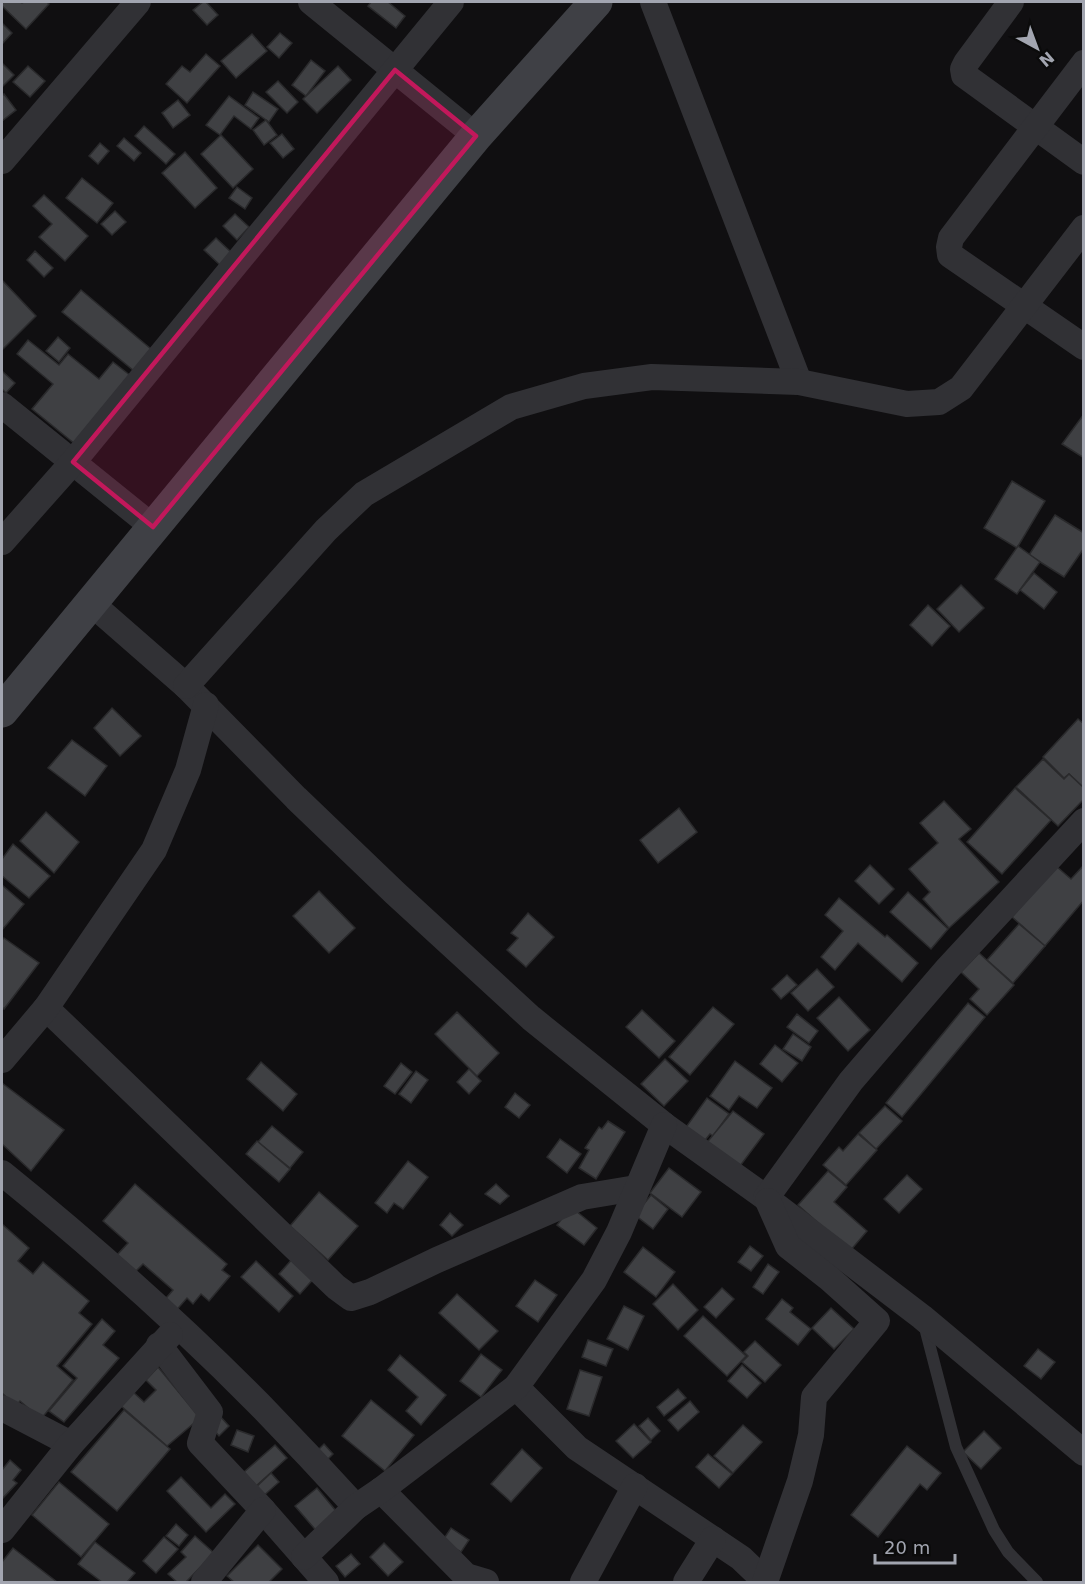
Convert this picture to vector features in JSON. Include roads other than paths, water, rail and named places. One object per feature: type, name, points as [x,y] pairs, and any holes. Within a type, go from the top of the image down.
[{"type":"street","points":[[2,161],[138,2]]},
{"type":"street","points":[[311,2],[476,136]]},
{"type":"street","points":[[2,542],[74,462],[451,2]]},
{"type":"street","points":[[2,711],[476,136],[596,2]]},
{"type":"street","points":[[653,2],[798,382]]},
{"type":"street","points":[[1000,5],[966,63],[963,69],[964,75],[1083,162]]},
{"type":"street","points":[[1083,63],[951,238],[949,247],[950,255],[1083,347]]},
{"type":"street","points":[[186,686],[326,530],[364,494],[511,407],[584,386],[652,377],[798,382],[907,404],[939,402],[962,388],[1083,228]]},
{"type":"street","points":[[2,405],[153,527]]},
{"type":"street","points":[[91,603],[186,686],[296,798],[531,1018],[664,1125],[766,1198],[922,1317],[1083,1453]]},
{"type":"street","points":[[2,1060],[46,1008],[154,850],[188,770],[206,705]]},
{"type":"street","points":[[766,1198],[851,1081],[948,968],[1083,821]]},
{"type":"street","points":[[46,1008],[351,1299],[582,1197],[636,1188]]},
{"type":"street","points":[[304,1557],[356,1506],[381,1490],[516,1387],[594,1280],[619,1232],[664,1125]]},
{"type":"street","points":[[2,1173],[58,1219],[178,1326],[258,1403],[356,1506]]},
{"type":"street","points":[[516,1387],[578,1448],[741,1558],[765,1582],[800,1481],[811,1435],[814,1397],[877,1321],[830,1278],[788,1246],[766,1198]]},
{"type":"street","points":[[2,1530],[71,1444],[178,1326]]},
{"type":"street","points":[[159,1345],[210,1412],[200,1443],[326,1582]]},
{"type":"street","points":[[2,1408],[71,1444]]},
{"type":"street","points":[[583,1582],[636,1486]]},
{"type":"street","points":[[381,1490],[471,1580]]},
{"type":"street","points":[[204,1582],[263,1510]]},
{"type":"street","points":[[686,1582],[713,1539]]},
{"type":"lane","points":[[922,1317],[956,1447],[994,1530],[1008,1552],[1037,1582]]}]
